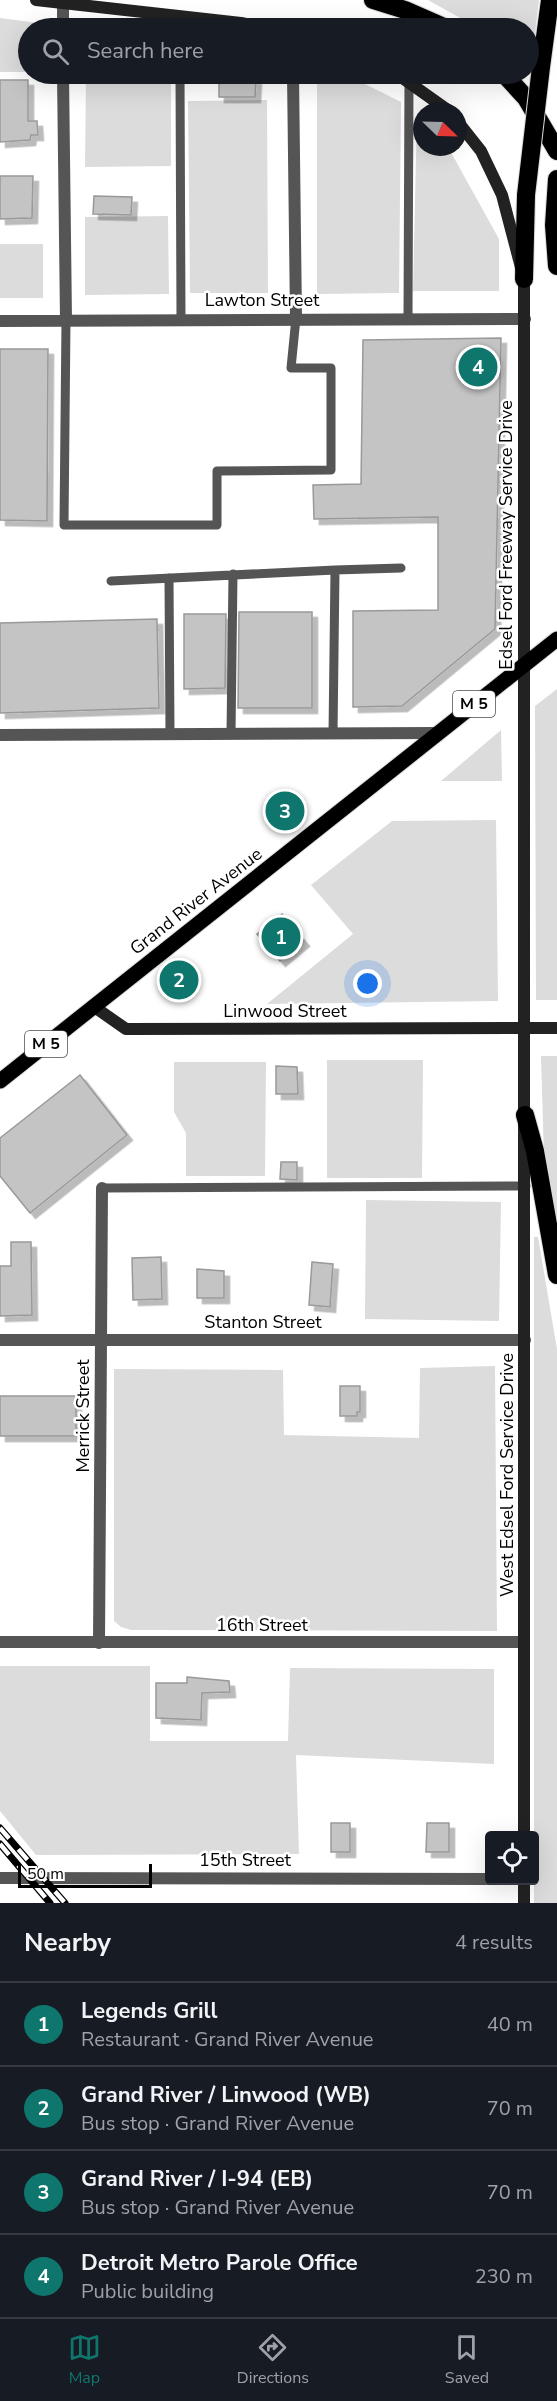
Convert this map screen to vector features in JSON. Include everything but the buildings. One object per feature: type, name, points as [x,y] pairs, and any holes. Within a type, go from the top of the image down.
[{"type":"highway","points":[[373,0],[423,18]]},
{"type":"highway","points":[[539,83],[550,0]]},
{"type":"highway","points":[[513,84],[526,98],[557,151]]},
{"type":"highway","points":[[524,279],[526,195],[539,84]]},
{"type":"highway","points":[[556,186],[557,266]]},
{"type":"highway","points":[[525,1115],[535,1151],[557,1275]]},
{"type":"main road","name":"Grand River Avenue","points":[[0,1081],[552,643]]},
{"type":"street","points":[[36,0],[155,18]]},
{"type":"street","points":[[63,3],[63,18]]},
{"type":"street","points":[[63,84],[66,320]]},
{"type":"street","points":[[293,84],[296,318]]},
{"type":"street","points":[[412,84],[437,102]]},
{"type":"street","name":"Edsel Ford Freeway Service Drive","points":[[467,133],[481,151],[502,195],[524,279],[525,1115]]},
{"type":"street","name":"Lawton Street","points":[[0,321],[296,318],[525,319]]},
{"type":"street","points":[[0,735],[437,733]]},
{"type":"street","name":"Linwood Street","points":[[93,1006],[126,1029],[553,1028]]},
{"type":"street","name":"West Edsel Ford Service Drive","points":[[524,1831],[525,1115]]},
{"type":"street","name":"Merrick Street","points":[[99,1643],[102,1188]]},
{"type":"street","name":"Stanton Street","points":[[0,1340],[525,1340]]},
{"type":"street","name":"16th Street","points":[[0,1642],[523,1642]]},
{"type":"street","name":"15th Street","points":[[0,1878],[485,1879]]},
{"type":"street","points":[[524,1885],[524,1903]]},
{"type":"lane","points":[[180,84],[181,319]]},
{"type":"lane","points":[[403,84],[408,318]]},
{"type":"lane","points":[[66,320],[64,525],[217,525],[217,471],[331,470],[331,368],[291,368],[296,318]]},
{"type":"lane","points":[[111,581],[401,568]]},
{"type":"lane","points":[[333,734],[335,570]]},
{"type":"lane","points":[[231,734],[233,574]]},
{"type":"lane","points":[[169,578],[170,734]]},
{"type":"lane","points":[[102,1188],[526,1186]]},
{"type":"shaded area","points":[[428,0],[539,0],[537,18],[460,18]]},
{"type":"shaded area","points":[[0,18],[18,20],[18,72],[0,72]]},
{"type":"shaded area","points":[[86,84],[171,84],[171,166],[85,167]]},
{"type":"shaded area","points":[[317,84],[365,84],[401,102],[399,293],[317,294]]},
{"type":"shaded area","points":[[267,100],[268,293],[190,293],[188,101]]},
{"type":"shaded area","points":[[416,156],[453,156],[499,239],[499,291],[413,291]]},
{"type":"shaded area","points":[[168,216],[169,294],[85,295],[85,217]]},
{"type":"shaded area","points":[[0,244],[43,244],[43,298],[0,298]]},
{"type":"shaded area","points":[[557,689],[557,1000],[536,1000],[535,706]]},
{"type":"shaded area","points":[[501,730],[502,781],[441,781]]},
{"type":"shaded area","points":[[496,820],[498,1001],[267,1004],[353,934],[311,885],[392,821]]},
{"type":"shaded area","points":[[541,1056],[557,1056],[557,1238],[544,1158]]},
{"type":"shaded area","points":[[327,1060],[423,1060],[422,1178],[327,1178]]},
{"type":"shaded area","points":[[174,1062],[266,1062],[265,1176],[186,1176],[186,1133],[174,1112]]},
{"type":"shaded area","points":[[366,1200],[501,1202],[499,1321],[365,1319]]},
{"type":"shaded area","points":[[534,1237],[538,1237],[557,1349],[557,1903],[534,1903],[534,1885],[539,1885],[539,1831],[534,1831]]},
{"type":"shaded area","points":[[495,1366],[497,1631],[131,1630],[121,1627],[114,1621],[114,1369],[283,1370],[284,1435],[419,1438],[420,1368]]},
{"type":"shaded area","points":[[0,1666],[150,1666],[150,1741],[288,1741],[290,1668],[494,1669],[494,1764],[296,1755],[299,1854],[36,1855],[0,1811]]},
{"type":"railway","points":[[0,1828],[65,1903]]},
{"type":"railway","points":[[0,1844],[50,1903]]},
{"type":"place","name":"Detroit Metro Parole Office","points":[[478,367]]},
{"type":"place","name":"Grand River / I-94 (EB)","points":[[285,811]]},
{"type":"place","name":"Legends Grill","points":[[281,937]]},
{"type":"place","name":"Grand River / Linwood (WB)","points":[[179,980]]}]
